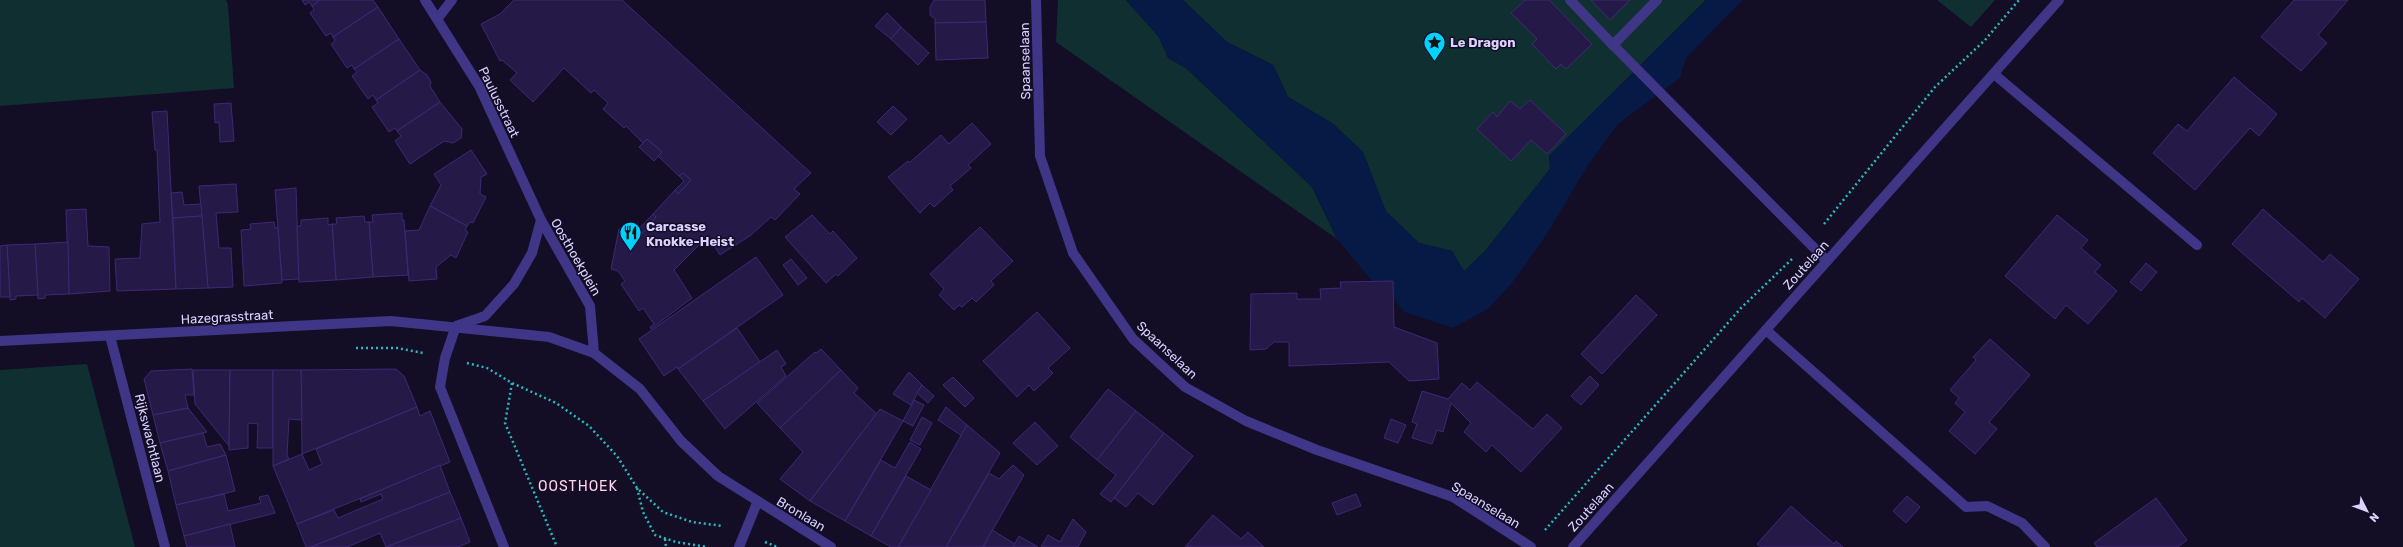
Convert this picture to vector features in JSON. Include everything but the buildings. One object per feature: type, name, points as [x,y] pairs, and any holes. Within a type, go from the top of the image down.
[{"type":"street","name":"Paulusstraat","points":[[426,0],[479,86],[541,220]]},
{"type":"street","points":[[438,18],[452,0]]},
{"type":"street","name":"Spaanselaan","points":[[1036,0],[1040,156],[1073,253],[1133,340],[1185,387],[1246,421],[1317,450],[1453,497],[1530,547]]},
{"type":"street","points":[[1570,0],[1612,45],[1661,92],[1827,261]]},
{"type":"street","points":[[1612,45],[1657,0]]},
{"type":"street","name":"Zoutelaan","points":[[1573,547],[2059,0]]},
{"type":"street","points":[[1994,74],[2197,245]]},
{"type":"street","name":"Oosthoekplein","points":[[456,326],[485,316],[514,284],[532,253],[541,220]]},
{"type":"street","name":"Oosthoekplein","points":[[541,220],[590,306],[594,353]]},
{"type":"street","name":"Hazegrasstraat","points":[[0,341],[391,322],[456,326]]},
{"type":"street","points":[[504,547],[440,387],[445,358],[456,326],[549,337],[594,353],[640,389],[681,441],[718,476],[758,503],[739,547]]},
{"type":"street","points":[[1766,330],[1966,507],[1987,506],[2022,523],[2046,547]]},
{"type":"street","name":"Rijkswachtlaan","points":[[110,336],[165,547]]},
{"type":"street","name":"Bronlaan","points":[[758,503],[831,547]]},
{"type":"path","points":[[1530,547],[1741,308],[1808,243],[1935,87],[1985,40],[2019,0]]},
{"type":"path","points":[[445,358],[487,368],[512,383],[556,403],[589,426],[617,456],[637,488],[663,512],[692,522],[717,524],[778,547]]},
{"type":"path","points":[[512,383],[505,423],[557,547]]},
{"type":"path","points":[[637,488],[643,512],[656,535],[708,547]]},
{"type":"path","points":[[665,538],[666,547]]},
{"type":"green space","points":[[0,0],[226,0],[228,5],[234,88],[0,106]]},
{"type":"green space","points":[[1058,0],[1126,0],[1159,37],[1168,58],[1186,68],[1312,187],[1337,239],[1056,42]]},
{"type":"green space","points":[[1183,0],[1706,0],[1549,156],[1550,169],[1485,251],[1464,272],[1452,251],[1419,243],[1385,211],[1363,152],[1332,123],[1288,97],[1273,65],[1227,42]]},
{"type":"green space","points":[[1937,0],[1995,0],[1971,27]]},
{"type":"green space","points":[[87,364],[135,547],[0,547],[0,370]]},
{"type":"water","points":[[1126,0],[1183,0],[1227,42],[1273,65],[1288,97],[1332,123],[1363,152],[1386,211],[1419,243],[1452,251],[1464,271],[1485,251],[1550,169],[1549,156],[1706,0],[1743,0],[1686,58],[1680,78],[1618,124],[1588,165],[1547,234],[1512,283],[1488,309],[1453,328],[1404,312],[1393,298],[1393,281],[1372,281],[1337,239],[1312,187],[1186,68],[1168,58],[1159,37]]},
{"type":"place","name":"Le Dragon","points":[[1434,62]]},
{"type":"place","name":"Carcasse Knokke-Heist","points":[[631,252]]},
{"type":"district","name":"OOSTHOEK","points":[[578,486]]}]
